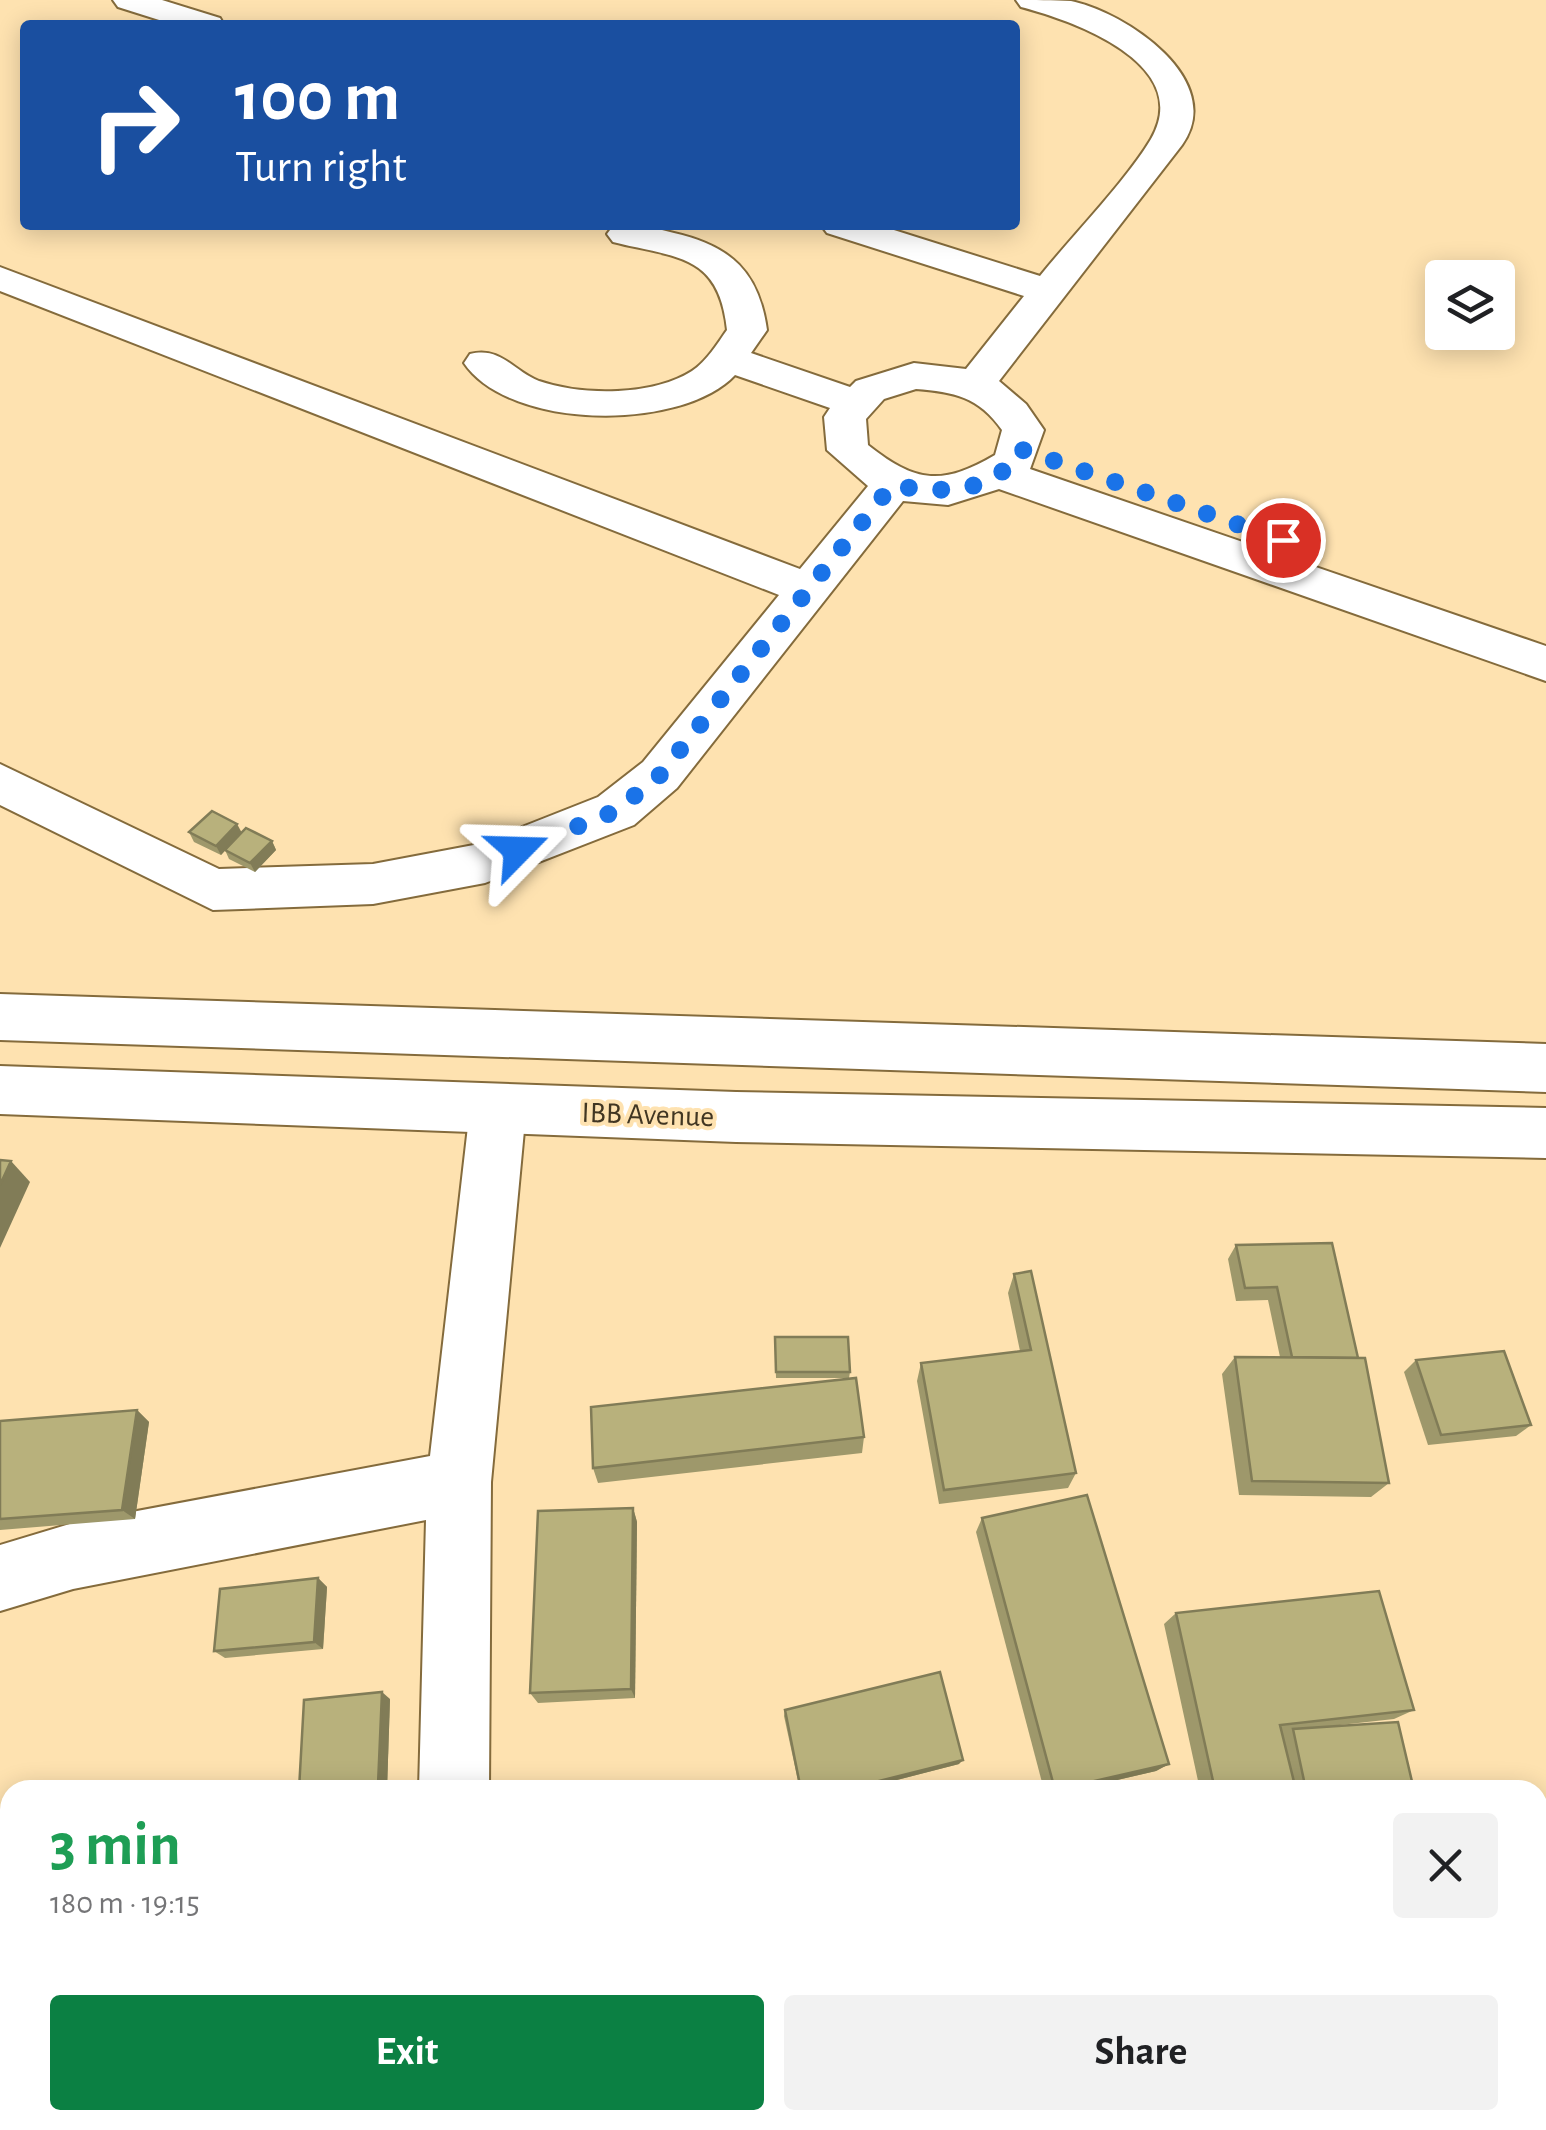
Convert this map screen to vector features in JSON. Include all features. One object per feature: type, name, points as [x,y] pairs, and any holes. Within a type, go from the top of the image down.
[{"type":"main road","points":[[129,0],[192,20]]},
{"type":"main road","points":[[976,383],[1170,138],[1174,99],[1154,62],[1118,31],[1079,12],[1032,0]]},
{"type":"main road","points":[[856,230],[1050,292]]},
{"type":"main road","points":[[484,363],[522,388],[574,400],[618,402],[660,396],[705,380],[727,359],[747,330],[746,299],[732,271],[692,249],[626,234]]},
{"type":"main road","points":[[0,278],[808,589]]},
{"type":"main road","points":[[727,359],[856,402]]},
{"type":"main road","points":[[914,376],[976,383],[1003,399],[1023,430],[1008,461],[978,485],[927,492],[892,485],[848,450],[845,418],[870,390],[914,376]]},
{"type":"main road","points":[[1008,461],[1546,631]]},
{"type":"main road","points":[[1008,461],[1546,664]]},
{"type":"main road","points":[[0,783],[213,890],[373,884],[485,864],[616,811],[660,775],[892,485]]},
{"type":"main road","points":[[0,1018],[1546,1068]]},
{"type":"main road","name":"IBB Avenue","points":[[0,1090],[1296,1132],[1546,1133]]},
{"type":"main road","points":[[454,1780],[459,1482],[498,1109]]},
{"type":"main road","points":[[0,1578],[73,1556],[459,1482]]},
{"type":"building","points":[[212,811],[237,824],[216,846],[189,832]]},
{"type":"building","points":[[246,828],[272,841],[250,863],[225,850]]},
{"type":"building","points":[[0,1160],[11,1161],[0,1185]]},
{"type":"building","points":[[1332,1243],[1358,1358],[1292,1357],[1277,1287],[1245,1288],[1236,1245]]},
{"type":"building","points":[[1031,1271],[1076,1473],[944,1490],[921,1363],[1031,1350],[1014,1274]]},
{"type":"building","points":[[775,1337],[848,1337],[850,1372],[776,1372]]},
{"type":"building","points":[[1504,1351],[1531,1425],[1441,1435],[1416,1360]]},
{"type":"building","points":[[1235,1357],[1365,1358],[1389,1483],[1252,1481]]},
{"type":"building","points":[[856,1378],[864,1437],[593,1468],[591,1407]]},
{"type":"building","points":[[137,1410],[122,1510],[0,1519],[0,1421]]},
{"type":"building","points":[[1087,1495],[1169,1764],[1099,1780],[1052,1780],[982,1518]]},
{"type":"building","points":[[633,1508],[631,1689],[530,1693],[538,1511]]},
{"type":"building","points":[[318,1578],[314,1642],[214,1651],[220,1589]]},
{"type":"building","points":[[1379,1591],[1414,1710],[1280,1725],[1294,1780],[1213,1780],[1176,1613]]},
{"type":"building","points":[[940,1672],[963,1760],[883,1780],[799,1780],[785,1710]]},
{"type":"building","points":[[382,1692],[378,1780],[300,1780],[304,1700]]},
{"type":"building","points":[[1398,1722],[1412,1780],[1304,1780],[1293,1729]]},
{"type":"route","points":[[518,850],[616,811],[660,775],[892,485],[927,492],[978,485],[1014,462],[1020,449],[1283,540]]}]
